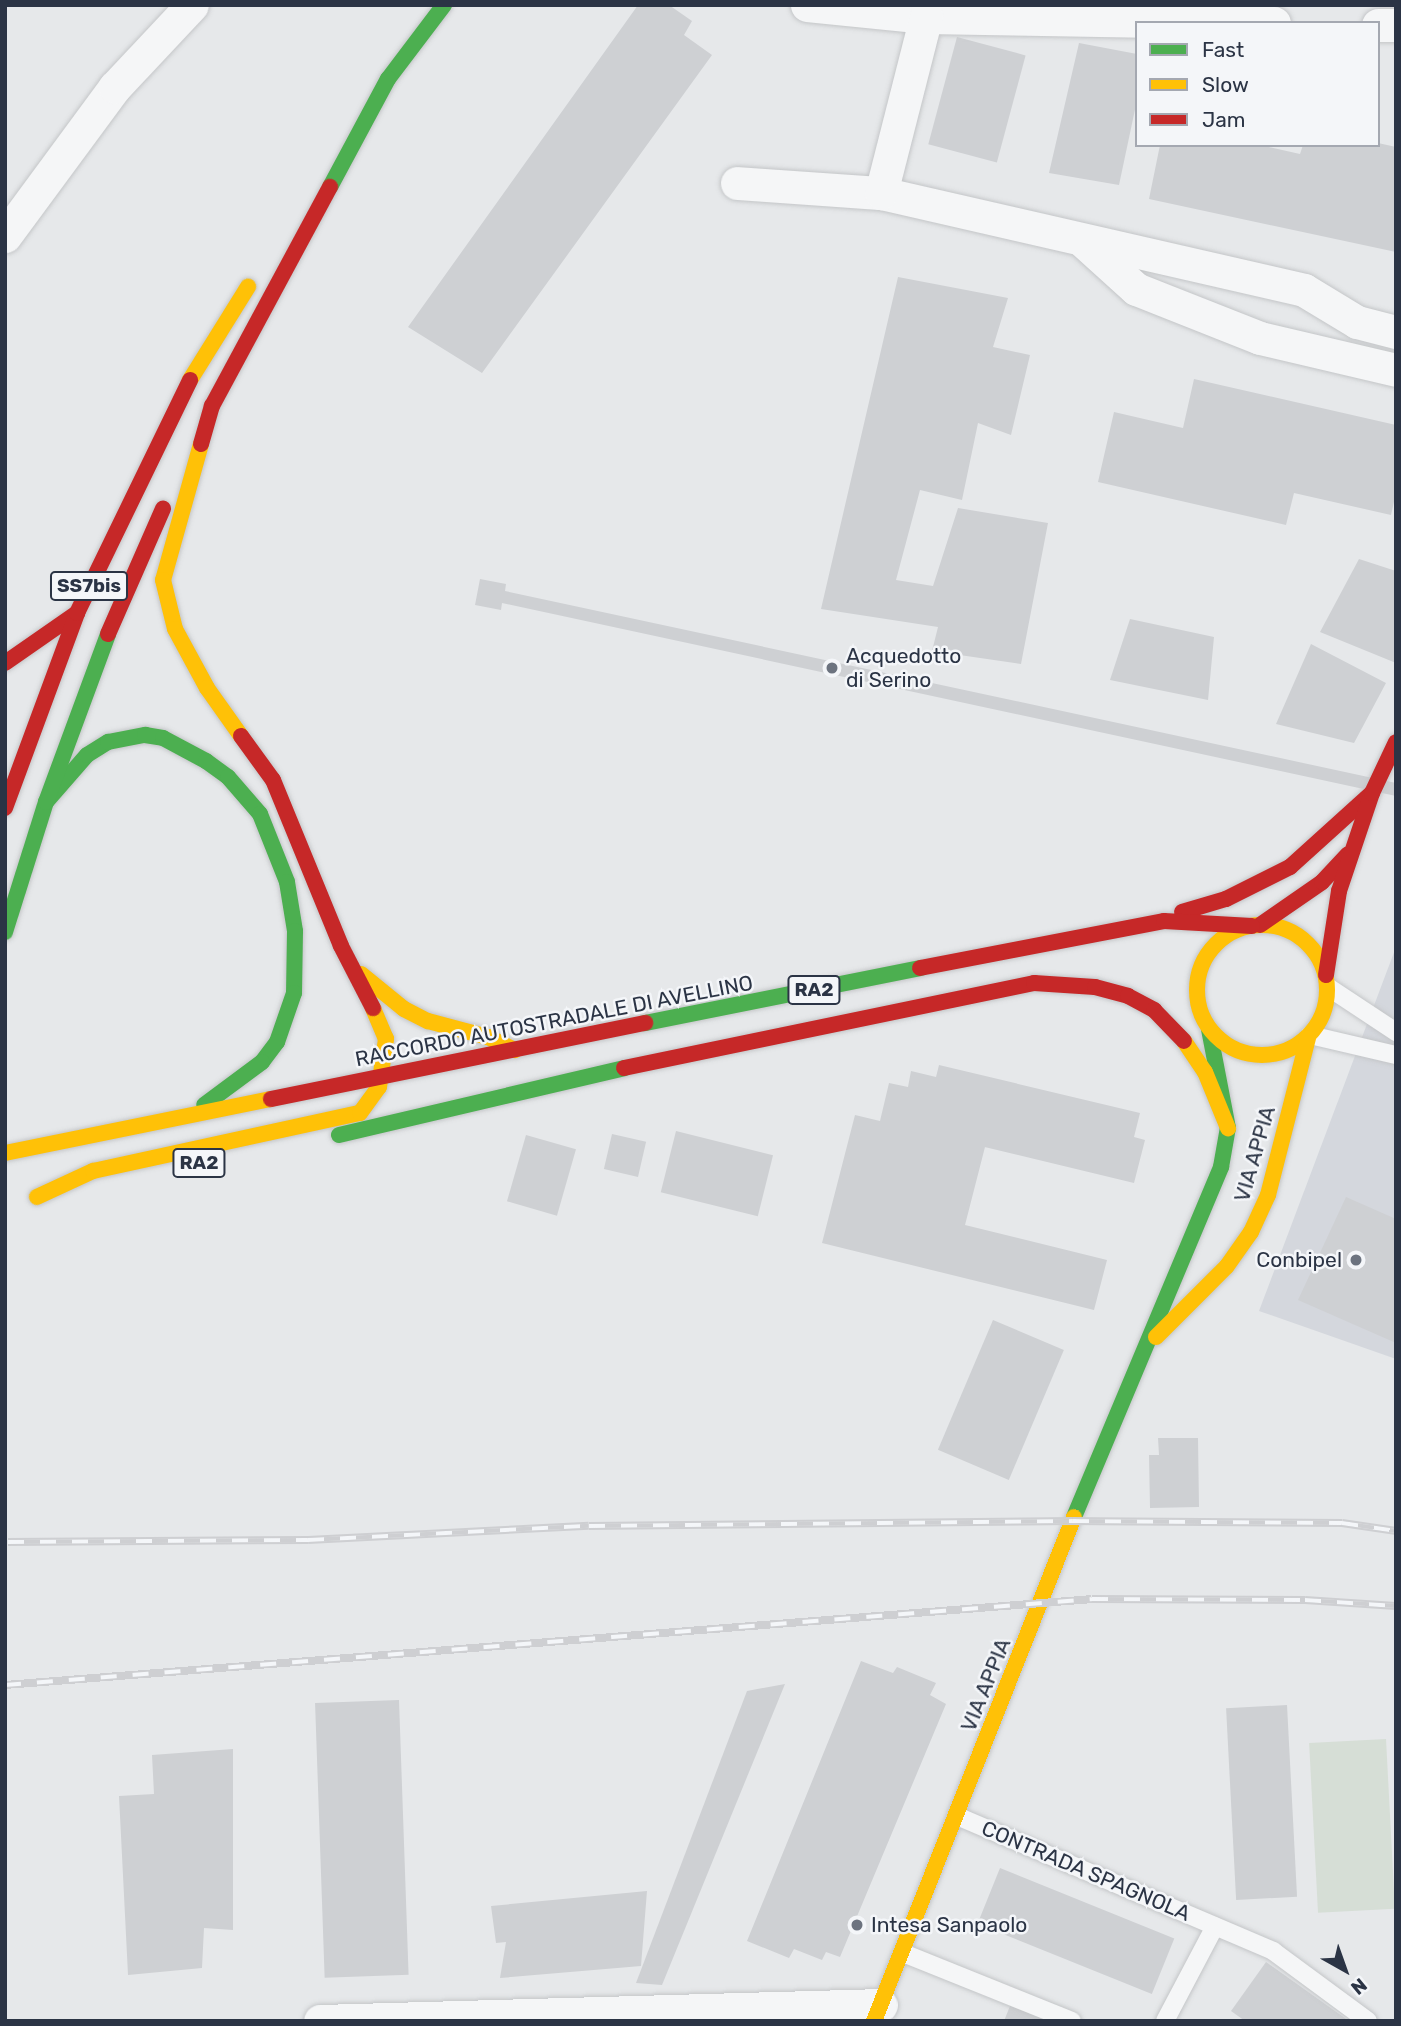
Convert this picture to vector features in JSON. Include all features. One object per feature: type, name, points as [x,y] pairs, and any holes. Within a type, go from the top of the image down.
[{"type":"main road","name":"SS7bis","points":[[298,208],[388,79],[444,5]]},
{"type":"main road","name":"SS7bis","points":[[5,932],[46,802],[111,627],[212,407],[388,79]]},
{"type":"main road","name":"SS7bis","points":[[5,808],[77,613],[184,390],[255,275]]},
{"type":"main road","points":[[37,1197],[93,1171],[360,1113],[375,1097],[382,1076],[386,1040],[358,972],[341,946],[304,846],[273,780],[207,688],[168,614],[163,580],[212,407]]},
{"type":"main road","points":[[5,663],[77,613]]},
{"type":"main road","points":[[15,729],[24,755]]},
{"type":"main road","points":[[46,802],[87,755],[108,741],[128,736],[163,738],[228,777],[260,814],[281,858],[297,962],[287,1017],[277,1042],[246,1079],[180,1119]]},
{"type":"main road","name":"VIA APPIA","points":[[1135,1364],[1168,1324],[1227,1266],[1251,1232],[1268,1195],[1309,1036],[1321,1020],[1331,929],[1352,850],[1372,793],[1396,742]]},
{"type":"main road","points":[[1164,921],[1226,899],[1290,867],[1337,829],[1372,793]]},
{"type":"main road","name":"VIA APPIA","points":[[878,2013],[1135,1364],[1221,1167],[1228,1128],[1206,1024],[1197,999],[1203,962],[1232,932],[1256,925],[1322,882],[1352,850]]},
{"type":"main road","points":[[1164,921],[1275,926],[1308,943],[1327,981]]},
{"type":"main road","name":"RACCORDO AUTOSTRADALE DI AVELLINO","points":[[5,1153],[1111,929],[1164,921]]},
{"type":"main road","points":[[1034,983],[1052,973],[1088,969]]},
{"type":"main road","points":[[358,972],[404,1009],[428,1021],[488,1037],[517,1051]]},
{"type":"main road","points":[[1135,980],[1167,998]]},
{"type":"main road","points":[[1034,983],[1096,987],[1128,996],[1154,1010],[1174,1027],[1205,1072],[1228,1128]]},
{"type":"main road","name":"RA2","points":[[16,1201],[1034,983]]},
{"type":"main road","points":[[1184,1008],[1206,1024],[1225,1045],[1245,1054],[1267,1056],[1289,1050],[1309,1036]]},
{"type":"street","points":[[5,236],[116,87],[192,5]]},
{"type":"street","points":[[807,5],[852,6],[926,17],[1158,21]]},
{"type":"street","points":[[881,193],[926,17]]},
{"type":"street","points":[[737,183],[881,193],[1080,238],[1176,264],[1304,290],[1353,319],[1396,332]]},
{"type":"street","points":[[1080,238],[1136,289],[1260,338],[1396,370]]},
{"type":"street","points":[[1348,360],[1353,319]]},
{"type":"street","points":[[320,2021],[878,2013]]},
{"type":"lane","points":[[1327,981],[1396,1032]]},
{"type":"lane","points":[[1309,1036],[1396,1055]]},
{"type":"lane","name":"CONTRADA SPAGNOLA","points":[[957,1816],[1273,1951],[1368,2021]]},
{"type":"lane","name":"CONTRADA SPAGNOLA","points":[[1165,2021],[1215,1926]]},
{"type":"lane","points":[[902,1953],[1072,2021]]},
{"type":"shaded area","points":[[1396,947],[1396,1359],[1259,1311]]},
{"type":"shaded area","points":[[1386,1739],[1395,1909],[1318,1913],[1309,1743]]},
{"type":"building","points":[[638,5],[669,5],[692,21],[684,35],[712,55],[482,373],[408,327]]},
{"type":"building","points":[[957,37],[1026,55],[997,163],[928,144]]},
{"type":"building","points":[[1079,43],[1135,54],[1135,109],[1119,185],[1049,173]]},
{"type":"building","points":[[1380,143],[1396,147],[1396,252],[1149,199],[1160,147],[1269,147],[1300,154],[1302,147],[1380,147]]},
{"type":"building","points":[[898,277],[1008,298],[993,347],[1030,355],[1011,435],[978,423],[962,500],[920,490],[896,580],[933,586],[958,508],[1048,523],[1021,664],[932,651],[938,627],[821,609]]},
{"type":"building","points":[[1194,379],[1396,425],[1396,493],[1391,515],[1294,493],[1286,525],[1098,482],[1114,412],[1183,428]]},
{"type":"building","points":[[1359,559],[1396,571],[1396,663],[1320,632]]},
{"type":"building","name":"Acquedotto di Serino","points":[[480,579],[506,584],[505,591],[1396,783],[1396,796],[502,603],[501,610],[475,605]]},
{"type":"building","points":[[1130,619],[1214,637],[1208,700],[1110,680]]},
{"type":"building","points":[[1311,644],[1386,683],[1354,743],[1276,724]]},
{"type":"building","points":[[939,1065],[1140,1113],[1134,1137],[1145,1140],[1134,1183],[985,1147],[965,1225],[1107,1260],[1094,1310],[822,1243],[855,1115],[880,1121],[889,1083],[908,1087],[911,1071],[936,1077]]},
{"type":"building","points":[[676,1131],[773,1155],[758,1216],[661,1192]]},
{"type":"building","points":[[612,1134],[646,1142],[638,1177],[604,1169]]},
{"type":"building","points":[[526,1135],[576,1149],[557,1216],[507,1201]]},
{"type":"building","name":"Conbipel","points":[[1346,1197],[1396,1219],[1396,1343],[1298,1300]]},
{"type":"building","points":[[993,1320],[1064,1350],[1009,1480],[938,1450]]},
{"type":"building","points":[[1158,1438],[1198,1438],[1199,1507],[1150,1508],[1149,1455],[1159,1455]]},
{"type":"building","points":[[861,1661],[893,1673],[897,1667],[936,1683],[930,1695],[946,1704],[840,1957],[826,1952],[822,1960],[794,1949],[789,1958],[747,1941]]},
{"type":"building","points":[[785,1684],[662,1985],[636,1983],[747,1691]]},
{"type":"building","points":[[399,1700],[409,1975],[325,1978],[315,1703]]},
{"type":"building","points":[[1287,1705],[1297,1897],[1236,1900],[1226,1708]]},
{"type":"building","points":[[233,1749],[233,1930],[204,1928],[202,1968],[128,1975],[119,1796],[154,1794],[152,1755]]},
{"type":"building","points":[[1000,1868],[1174,1938],[1152,1994],[978,1924]]},
{"type":"building","points":[[647,1891],[641,1966],[500,1978],[506,1942],[496,1943],[491,1906]]},
{"type":"building","points":[[1266,1962],[1349,2021],[1245,2021],[1231,2011]]},
{"type":"building","points":[[1012,2001],[1061,2021],[1004,2021]]},
{"type":"railway","points":[[8,1542],[308,1540],[589,1526],[1073,1521],[1342,1523],[1396,1531]]},
{"type":"railway","points":[[5,1685],[1092,1599],[1305,1600],[1396,1606]]},
{"type":"traffic: fast","points":[[388,79],[444,5]]},
{"type":"traffic: fast","points":[[330,187],[388,79]]},
{"type":"traffic: fast","points":[[5,932],[46,802],[108,634]]},
{"type":"traffic: fast","points":[[46,802],[87,755],[108,742],[145,735],[163,738],[206,761],[228,777],[260,814],[287,882],[295,931],[294,993],[277,1042],[262,1062],[204,1105]]},
{"type":"traffic: fast","points":[[645,1023],[920,968]]},
{"type":"traffic: fast","points":[[1074,1517],[1221,1167],[1228,1128],[1209,1029]]},
{"type":"traffic: fast","points":[[339,1135],[624,1068]]},
{"type":"traffic: slow","points":[[190,380],[248,287]]},
{"type":"traffic: slow","points":[[201,444],[163,580],[175,629],[207,688],[241,736]]},
{"type":"traffic: slow","points":[[1262,925],[1287,930],[1308,944],[1322,965],[1327,990],[1322,1015],[1308,1036],[1287,1050],[1262,1055],[1237,1050],[1216,1036],[1202,1015],[1197,990],[1202,965],[1216,944],[1237,930],[1262,925]]},
{"type":"traffic: slow","points":[[361,974],[404,1009],[428,1021],[488,1037],[515,1050]]},
{"type":"traffic: slow","points":[[37,1197],[93,1171],[360,1113],[379,1087],[386,1039],[373,1008]]},
{"type":"traffic: slow","points":[[1156,1337],[1227,1266],[1251,1232],[1268,1195],[1308,1038]]},
{"type":"traffic: slow","points":[[1184,1041],[1205,1072],[1228,1128]]},
{"type":"traffic: slow","points":[[5,1153],[271,1099]]},
{"type":"traffic: slow","points":[[874,2021],[1074,1517]]},
{"type":"traffic: jam","points":[[201,444],[212,406],[330,187]]},
{"type":"traffic: jam","points":[[5,808],[77,613],[190,380]]},
{"type":"traffic: jam","points":[[108,634],[163,509]]},
{"type":"traffic: jam","points":[[5,663],[77,613]]},
{"type":"traffic: jam","points":[[241,736],[273,780],[341,946],[373,1008]]},
{"type":"traffic: jam","points":[[1326,975],[1339,891],[1372,793],[1396,742]]},
{"type":"traffic: jam","points":[[1182,912],[1226,899],[1290,867],[1372,793]]},
{"type":"traffic: jam","points":[[1260,925],[1322,882],[1348,854]]},
{"type":"traffic: jam","points":[[920,968],[1164,921],[1252,926]]},
{"type":"traffic: jam","points":[[624,1068],[1034,983],[1095,987],[1128,996],[1154,1010],[1184,1041]]},
{"type":"traffic: jam","points":[[271,1099],[645,1023]]},
{"type":"place","name":"Acquedotto di Serino","points":[[832,668]]},
{"type":"place","name":"Conbipel","points":[[1356,1260]]},
{"type":"place","name":"Intesa Sanpaolo","points":[[857,1925]]}]
